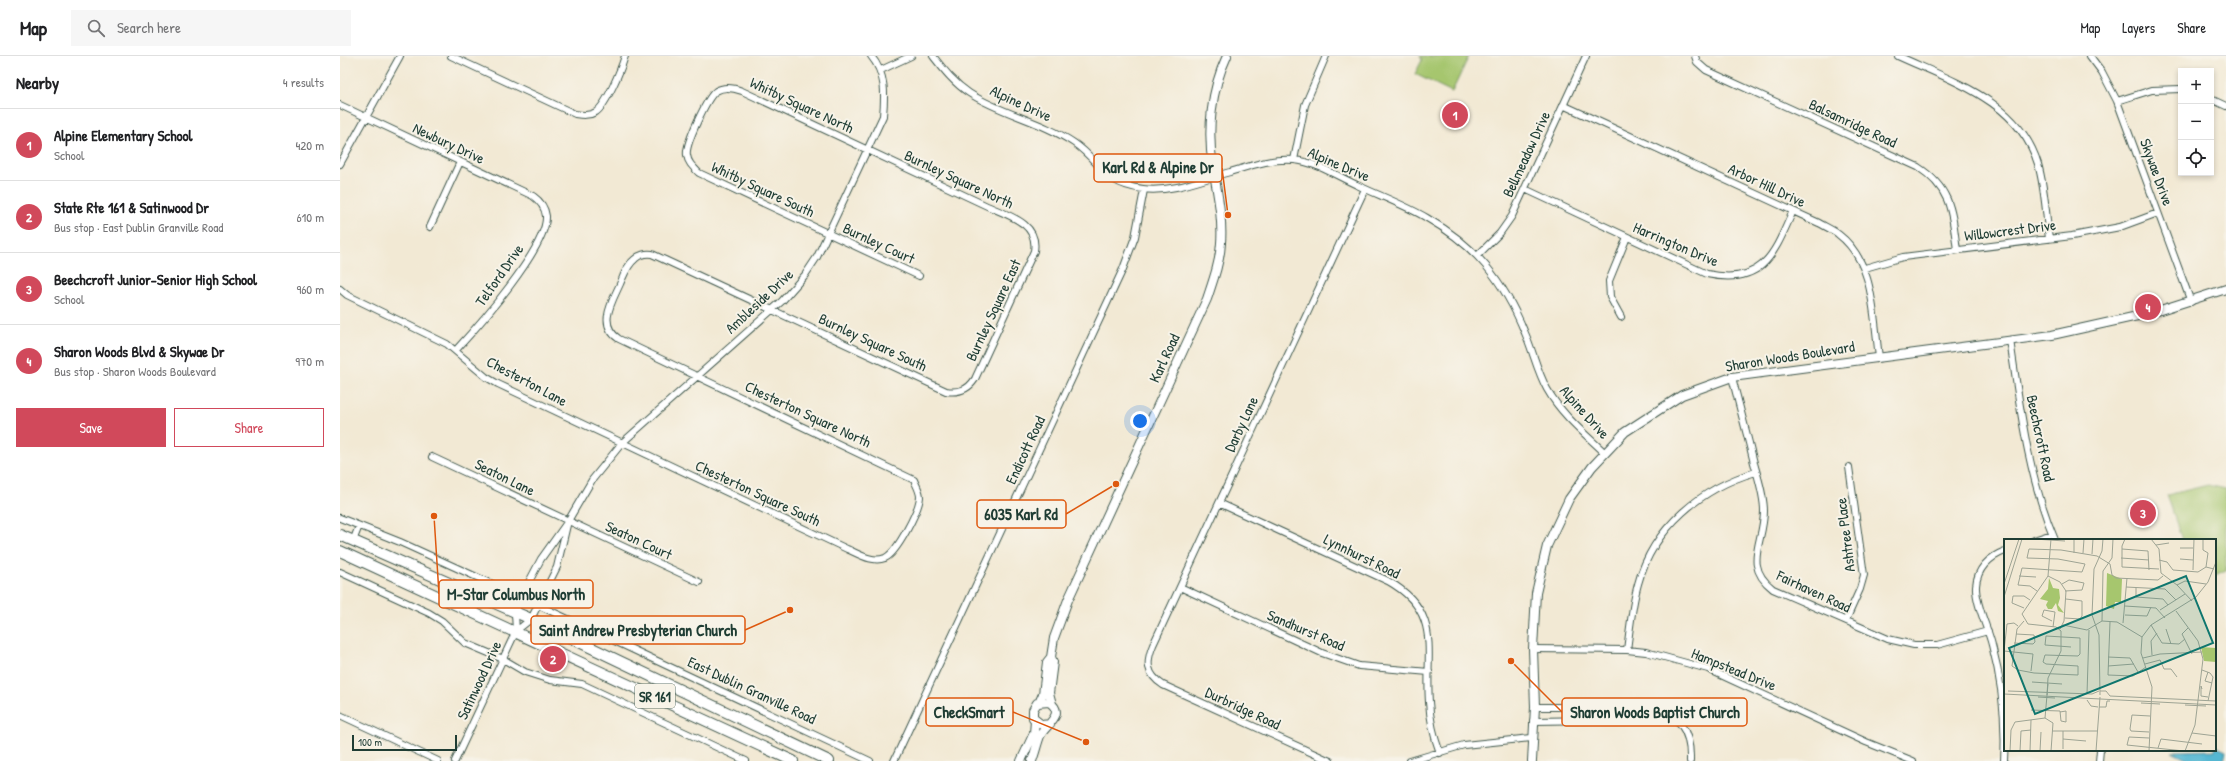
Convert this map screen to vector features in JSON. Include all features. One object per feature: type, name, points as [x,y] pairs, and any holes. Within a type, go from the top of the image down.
[{"type":"main road","name":"SR 161","points":[[340,535],[531,619],[829,761]]},
{"type":"main road","name":"SR 161","points":[[340,551],[793,761]]},
{"type":"street","points":[[340,164],[400,56]]},
{"type":"street","points":[[451,56],[575,114],[586,115],[598,111],[605,101],[625,56]]},
{"type":"street","name":"Ambleside Drive","points":[[516,632],[515,612],[541,558],[568,521],[592,480],[622,443],[782,301],[805,276],[829,234],[883,116],[885,93],[880,70],[871,56]]},
{"type":"street","points":[[880,70],[911,56]]},
{"type":"street","name":"Alpine Drive","points":[[934,56],[952,79],[971,94],[1072,142],[1090,156],[1108,177],[1120,184],[1144,190],[1170,189],[1274,161],[1294,160],[1317,167],[1425,217],[1456,236],[1478,255],[1506,292],[1526,334],[1546,388],[1566,415],[1604,452]]},
{"type":"street","name":"Karl Road","points":[[1052,704],[1049,693],[1053,662],[1051,657],[1054,638],[1068,600],[1207,299],[1217,270],[1222,242],[1220,213],[1214,176],[1210,119],[1214,93],[1227,56]]},
{"type":"street","points":[[1294,160],[1305,105],[1326,56]]},
{"type":"street","name":"Bellmeadow Drive","points":[[1478,255],[1500,233],[1512,216],[1586,56]]},
{"type":"street","name":"Balsamridge Road","points":[[1696,56],[1697,62],[1706,70],[1918,167],[1932,176],[1942,188],[1949,202],[1957,250]]},
{"type":"street","points":[[1898,56],[1989,99],[2007,114],[2020,129],[2037,163],[2042,183],[2049,239]]},
{"type":"street","name":"Skywae Drive","points":[[2090,56],[2102,72],[2117,101],[2191,302]]},
{"type":"street","name":"Whitby Square North","points":[[689,163],[686,154],[688,144],[710,98],[716,91],[724,88],[733,88],[742,91],[868,150]]},
{"type":"street","points":[[2117,101],[2152,90],[2178,89]]},
{"type":"street","points":[[2214,100],[2226,106]]},
{"type":"street","name":"Newbury Drive","points":[[340,105],[533,196],[544,208]]},
{"type":"street","name":"Arbor Hill Drive","points":[[1563,105],[1793,211],[1838,234],[1852,247],[1865,268],[1879,357]]},
{"type":"street","name":"Burnley Square North","points":[[868,150],[1024,224],[1030,229],[1034,237]]},
{"type":"street","points":[[430,227],[460,162]]},
{"type":"street","name":"Whitby Square South","points":[[689,163],[699,172],[829,234]]},
{"type":"street","name":"Darby Lane","points":[[1149,672],[1149,655],[1366,189]]},
{"type":"street","name":"Harrington Drive","points":[[1525,189],[1707,274],[1719,276],[1737,276],[1748,274],[1759,268],[1772,256],[1793,211]]},
{"type":"street","name":"Endicott Road","points":[[894,761],[1123,269],[1135,237],[1144,190]]},
{"type":"street","name":"Telford Drive","points":[[456,350],[515,280],[534,249],[546,220],[544,208]]},
{"type":"street","name":"Willowcrest Drive","points":[[1865,268],[1888,260],[2049,239],[2120,227],[2158,213]]},
{"type":"street","name":"Burnley Court","points":[[829,234],[919,276]]},
{"type":"street","name":"Burnley Square East","points":[[965,390],[975,379],[1021,280],[1034,251],[1034,237]]},
{"type":"street","points":[[1621,317],[1610,297],[1609,281],[1627,237]]},
{"type":"street","name":"Burnley Square South","points":[[609,329],[607,319],[608,309],[629,265],[643,255],[652,254],[660,256],[946,391],[956,392],[965,390]]},
{"type":"street","name":"Chesterton Lane","points":[[340,289],[347,294],[428,332],[456,350],[486,377],[498,384],[622,443]]},
{"type":"street","name":"Sharon Woods Boulevard","points":[[1532,761],[1534,706],[1533,649],[1536,593],[1547,546],[1569,499],[1604,452],[1625,432],[1682,395],[1732,377],[2060,333],[2151,313],[2191,302],[2226,289]]},
{"type":"street","name":"Chesterton Square North","points":[[609,329],[619,339],[907,475],[914,480],[918,487],[920,496],[917,506],[897,547],[885,558]]},
{"type":"street","name":"Beechcroft Road","points":[[2010,340],[2023,428],[2038,487],[2054,539]]},
{"type":"street","name":"Fairhaven Road","points":[[1732,377],[1756,472],[1764,511],[1755,560],[1757,569],[1763,581],[1773,589],[1888,639],[1914,645],[1937,645],[1988,630]]},
{"type":"street","name":"Chesterton Square South","points":[[622,443],[869,558],[885,558]]},
{"type":"street","name":"Seaton Lane","points":[[432,457],[568,521]]},
{"type":"street","name":"Ashtree Place","points":[[1846,620],[1860,590],[1864,575],[1850,467]]},
{"type":"street","points":[[1627,650],[1638,583],[1652,550],[1671,524],[1689,506],[1713,489],[1738,477],[1756,472]]},
{"type":"street","name":"Lynnhurst Road","points":[[1219,503],[1400,588],[1419,608],[1425,621],[1431,648],[1429,702],[1435,738],[1440,753]]},
{"type":"street","name":"East Dublin Granville Road","points":[[340,518],[400,542],[521,597],[870,761]]},
{"type":"street","name":"Ambleside Drive","points":[[516,632],[531,619],[557,567],[568,521]]},
{"type":"street","name":"Seaton Court","points":[[568,521],[699,582]]},
{"type":"street","points":[[353,541],[359,526]]},
{"type":"street","points":[[2037,539],[2052,534]]},
{"type":"street","points":[[2004,552],[1987,561],[1979,573],[1976,586],[1978,600],[1988,630],[2000,678],[2004,761]]},
{"type":"street","points":[[340,572],[430,613],[442,621],[465,643],[503,659],[537,677],[582,684],[746,761]]},
{"type":"street","name":"Sandhurst Road","points":[[1180,587],[1322,653],[1359,666],[1429,672]]},
{"type":"street","name":"Satinwood Drive","points":[[455,761],[516,632]]},
{"type":"street","name":"Hampstead Drive","points":[[1533,649],[1627,650],[1646,652],[1708,669],[1866,742],[1913,761]]},
{"type":"street","name":"Karl Road","points":[[1039,703],[1043,694],[1047,662],[1051,657]]},
{"type":"street","name":"Durbridge Road","points":[[1149,672],[1154,680],[1162,685],[1330,761]]},
{"type":"street","points":[[1021,761],[1034,733],[1035,721],[1033,710],[1039,703],[1045,701],[1052,704],[1056,715],[1040,736],[1032,761]]},
{"type":"street","points":[[1534,706],[1650,707],[1666,711],[1679,720],[1689,742],[1690,761]]},
{"type":"street","points":[[1533,721],[1597,720],[1611,718],[1630,708]]},
{"type":"street","points":[[340,715],[438,761]]},
{"type":"street","points":[[1035,721],[1042,725],[1050,724]]},
{"type":"street","points":[[1410,761],[1464,745],[1532,738]]},
{"type":"street","points":[[2099,761],[2100,751]]},
{"type":"green space","points":[[1420,56],[1469,56],[1452,92],[1415,74],[1422,60]]},
{"type":"green space","points":[[2208,485],[2226,489],[2226,570],[2216,575],[2216,539],[2182,539],[2167,495]]},
{"type":"water","points":[[2216,746],[2226,751],[2224,761],[2192,761],[2172,751],[2216,751]]},
{"type":"place","name":"Alpine Elementary School","points":[[1455,115]]},
{"type":"place","name":"Karl Rd & Alpine Dr","points":[[1228,215]]},
{"type":"place","name":"Sharon Woods Blvd & Skywae Dr","points":[[2148,307]]},
{"type":"place","name":"6035 Karl Rd","points":[[1116,484]]},
{"type":"place","name":"Beechcroft Junior-Senior High School","points":[[2143,513]]},
{"type":"place","name":"M-Star Columbus North","points":[[434,516]]},
{"type":"place","name":"Saint Andrew Presbyterian Church","points":[[790,610]]},
{"type":"place","name":"State Rte 161 & Satinwood Dr","points":[[553,659]]},
{"type":"place","name":"Sharon Woods Baptist Church","points":[[1511,661]]},
{"type":"place","name":"CheckSmart","points":[[1086,742]]}]
